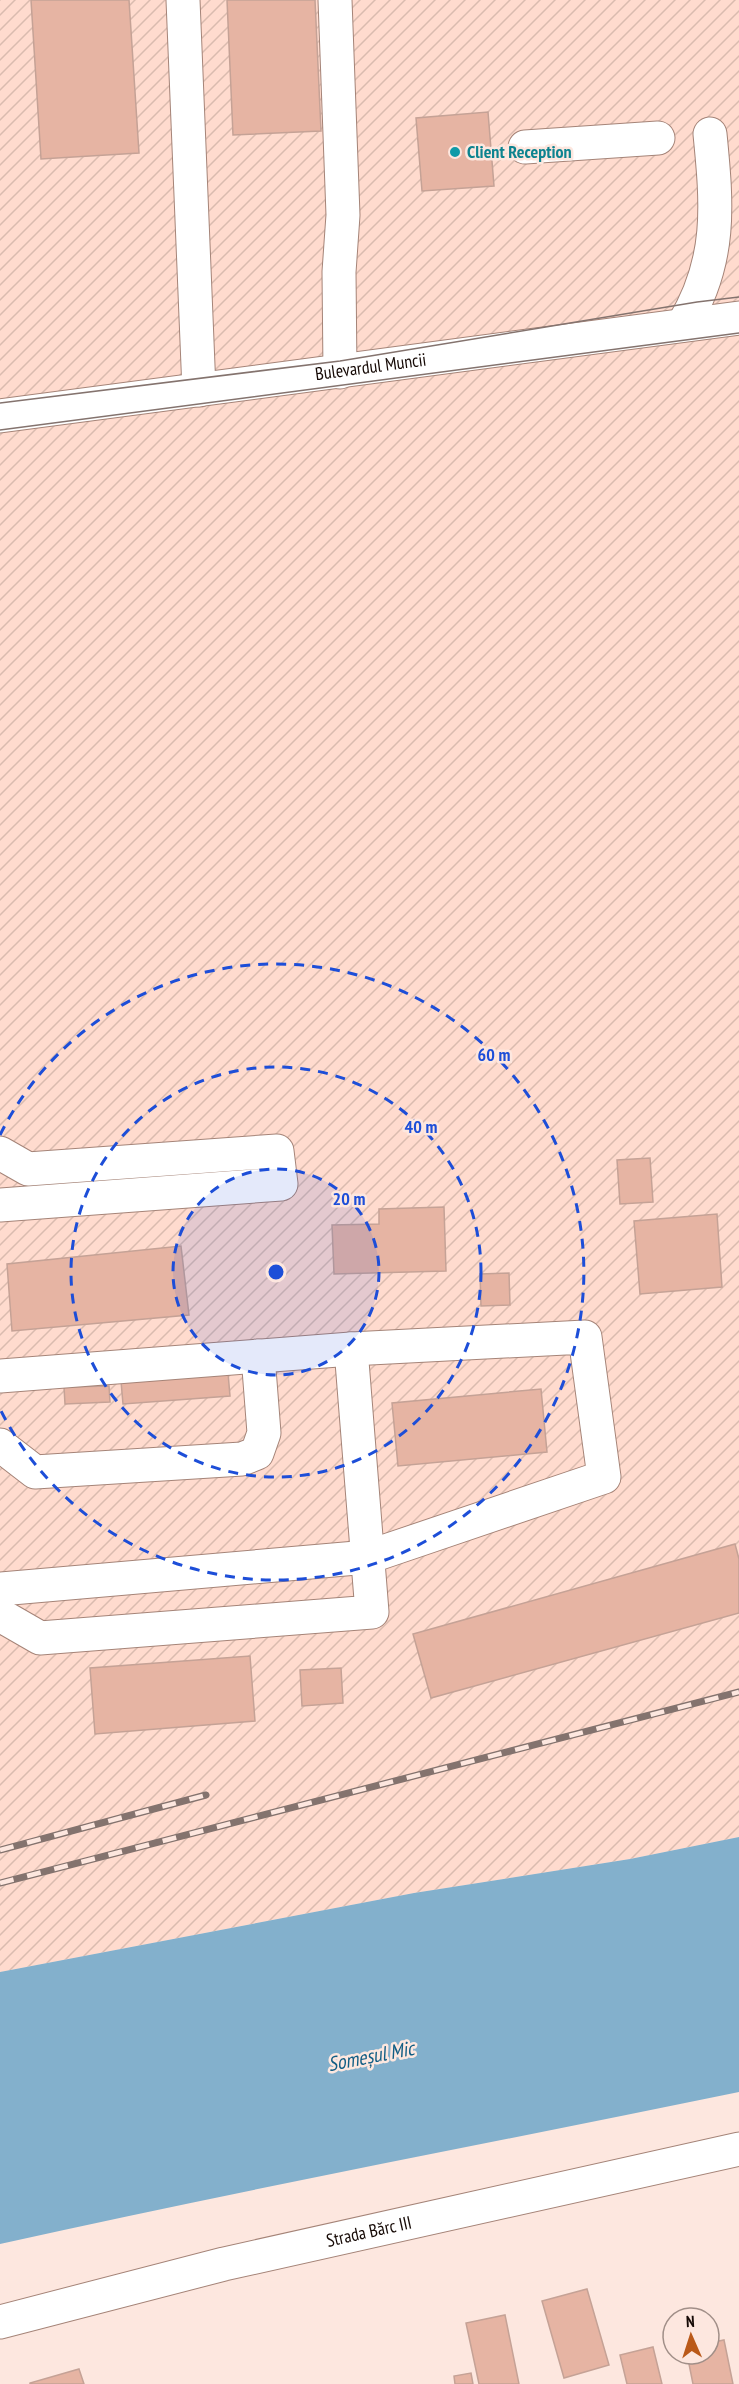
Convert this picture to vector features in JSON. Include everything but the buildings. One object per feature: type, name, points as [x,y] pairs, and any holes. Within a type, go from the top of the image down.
[{"type":"main road","points":[[183,0],[199,390]]},
{"type":"main road","points":[[335,0],[343,215],[339,273],[340,372]]},
{"type":"main road","points":[[682,325],[697,302],[707,276],[716,221],[716,191],[710,134]]},
{"type":"main road","points":[[525,147],[658,138]]},
{"type":"main road","name":"Bulevardul Muncii","points":[[0,416],[739,318]]},
{"type":"main road","points":[[0,1153],[28,1169],[277,1151],[281,1184],[0,1205]]},
{"type":"main road","points":[[0,1376],[351,1349],[585,1337],[604,1477],[368,1557],[6,1580]]},
{"type":"main road","points":[[0,1615],[40,1638],[372,1612],[351,1349]]},
{"type":"main road","points":[[0,1444],[35,1472],[242,1459],[256,1453],[264,1433],[258,1356]]},
{"type":"main road","name":"Strada Bărc III","points":[[0,2322],[224,2264],[739,2149]]},
{"type":"shaded area","points":[[0,0],[739,0],[739,1837],[630,1859],[414,1893],[0,1972]]},
{"type":"water","name":"Someșul Mic","points":[[739,1837],[739,2092],[277,2185],[0,2244],[0,1972],[414,1893],[630,1859]]},
{"type":"tram line","points":[[0,403],[340,361],[739,297]]},
{"type":"tram line","points":[[0,430],[739,333]]},
{"type":"railway","points":[[0,1883],[739,1692]]},
{"type":"railway","points":[[0,1850],[206,1795]]},
{"type":"place","name":"Client Reception","points":[[455,152]]}]
